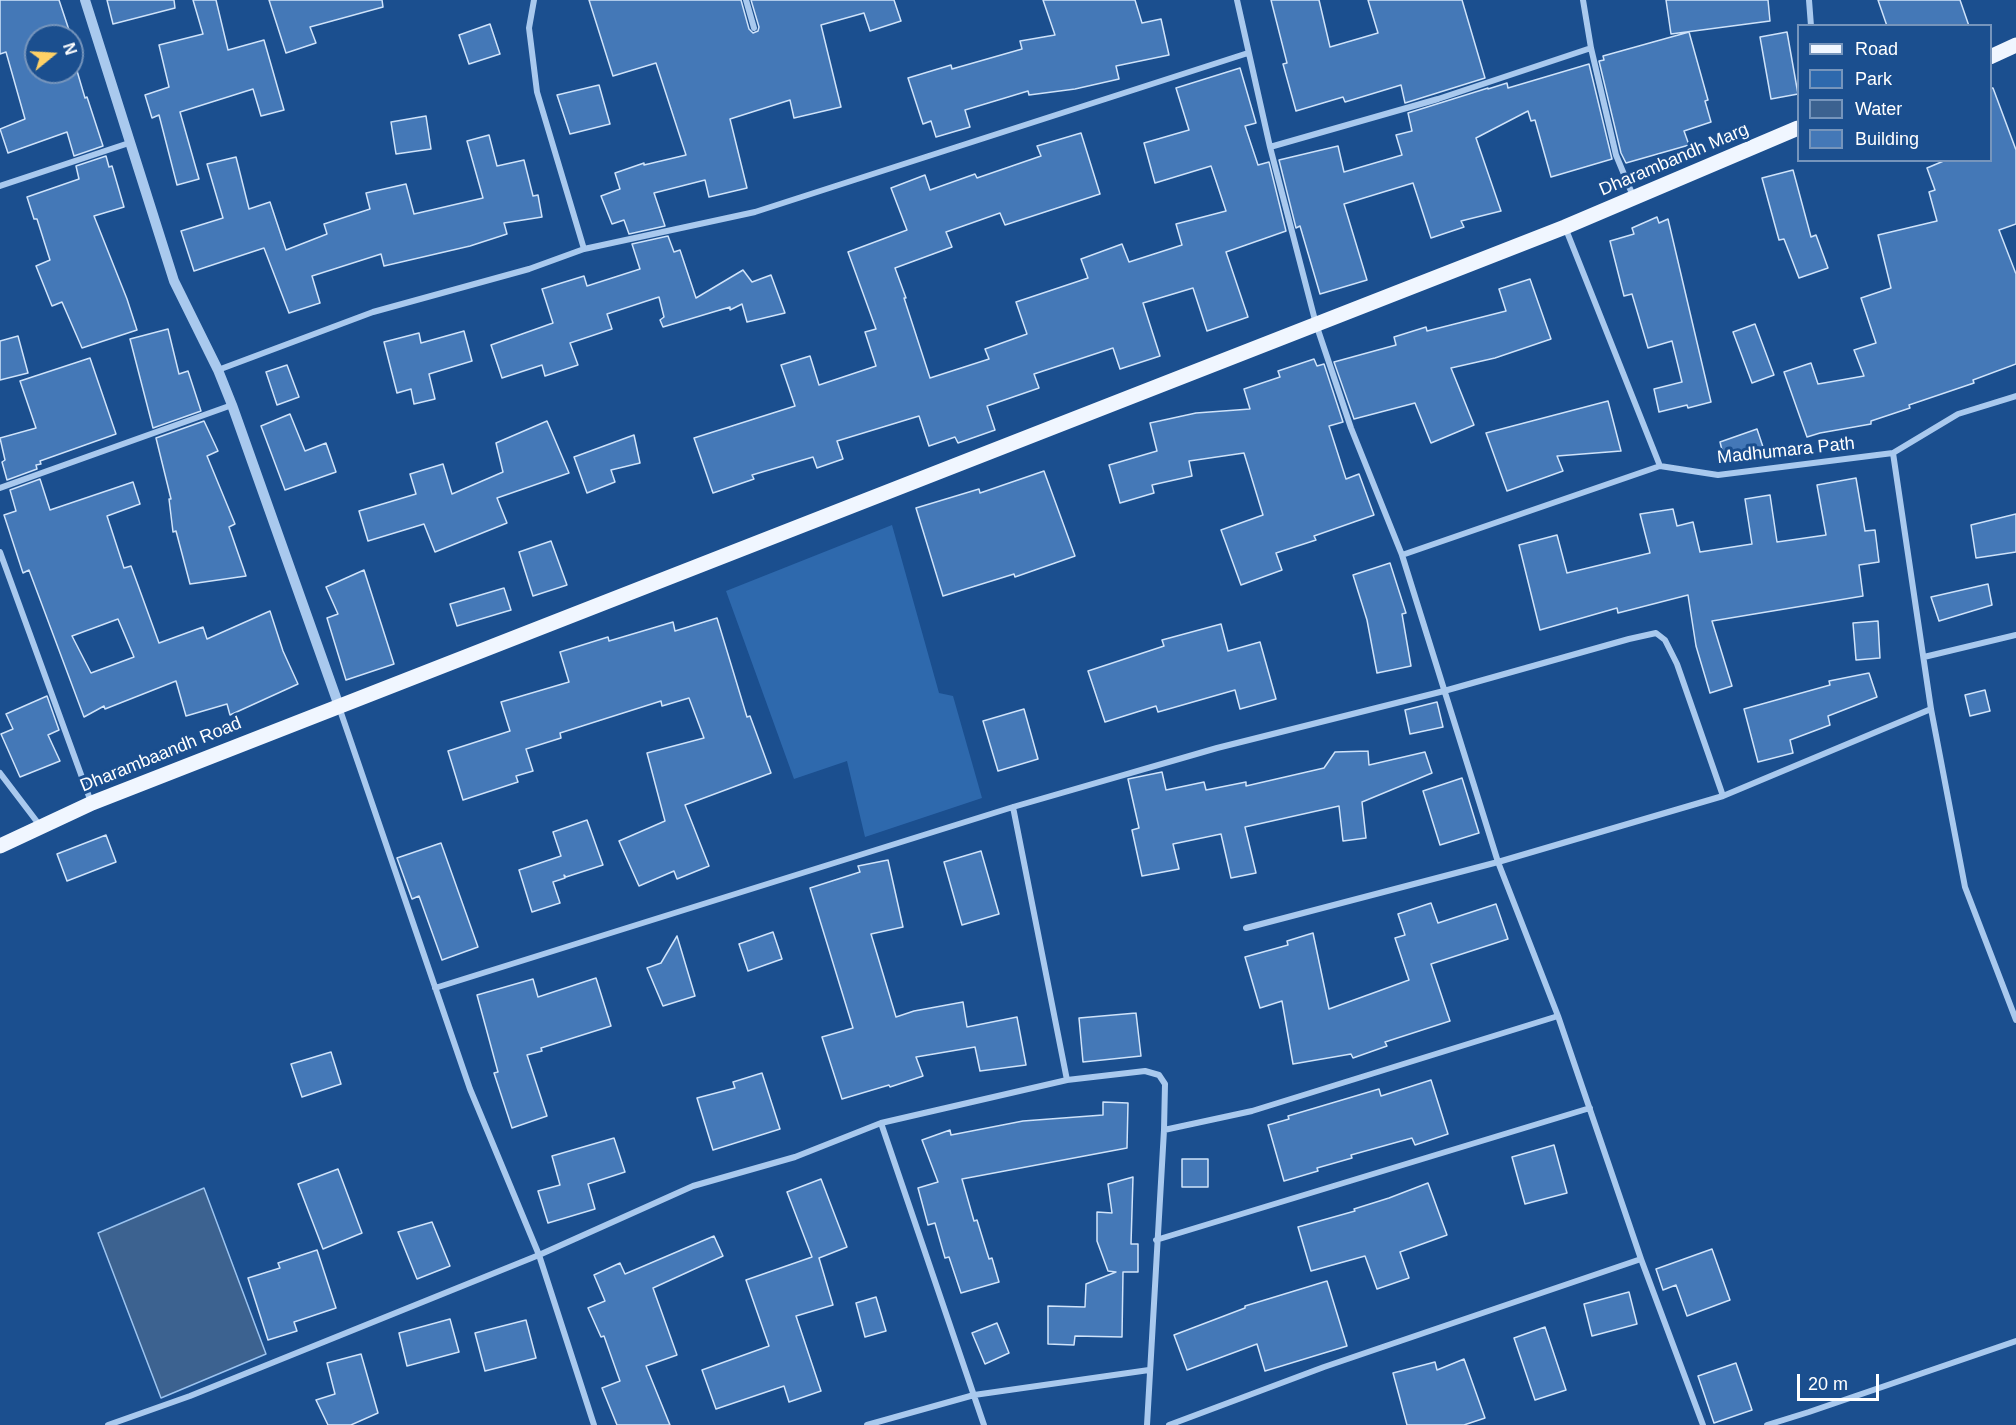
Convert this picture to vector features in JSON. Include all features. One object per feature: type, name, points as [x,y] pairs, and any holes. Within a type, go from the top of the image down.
[{"type":"main road","points":[[1992,56],[2016,45]]},
{"type":"main road","name":"Dharambandh Marg","points":[[1316,324],[1565,227],[1797,128]]},
{"type":"main road","name":"Dharambaandh Road","points":[[0,846],[92,803],[1316,324]]},
{"type":"street","points":[[85,0],[174,281],[218,370],[232,405],[339,706],[470,1089],[539,1255],[594,1425]]},
{"type":"street","points":[[534,0],[529,28],[537,92],[584,249]]},
{"type":"street","points":[[746,0],[754,28]]},
{"type":"street","points":[[1237,0],[1270,147],[1316,324],[1351,428],[1402,555],[1498,862],[1558,1016],[1641,1259],[1703,1425]]},
{"type":"street","points":[[1583,0],[1591,48],[1616,155],[1634,198]]},
{"type":"street","points":[[1809,0],[1811,24]]},
{"type":"street","points":[[1270,147],[1438,99],[1591,48]]},
{"type":"street","points":[[218,370],[373,312],[529,269],[584,249],[755,212],[1248,52]]},
{"type":"street","points":[[0,186],[129,143]]},
{"type":"street","points":[[1402,555],[1660,466],[1565,227]]},
{"type":"street","name":"Madhumara Path","points":[[1660,466],[1718,475],[1893,453],[1958,414],[2016,396]]},
{"type":"street","points":[[0,488],[232,405]]},
{"type":"street","points":[[1893,453],[1931,709],[1965,887],[2016,1020]]},
{"type":"street","points":[[0,552],[92,803]]},
{"type":"street","points":[[435,988],[1013,807],[1217,748],[1444,691],[1656,633],[1665,640],[1677,664],[1723,796]]},
{"type":"street","points":[[1924,657],[2016,635]]},
{"type":"street","points":[[1246,928],[1498,862],[1723,796],[1931,709]]},
{"type":"street","points":[[0,773],[41,827]]},
{"type":"street","points":[[1013,807],[1067,1080]]},
{"type":"street","points":[[1164,1130],[1252,1111],[1558,1016]]},
{"type":"street","points":[[108,1425],[190,1396],[539,1255],[693,1186],[795,1157],[881,1123],[1067,1080],[1145,1071],[1159,1075],[1164,1084],[1164,1130],[1146,1425]]},
{"type":"street","points":[[1156,1240],[1590,1108]]},
{"type":"street","points":[[881,1123],[984,1425]]},
{"type":"street","points":[[1169,1425],[1324,1367],[1641,1259]]},
{"type":"street","points":[[1767,1425],[2016,1341]]},
{"type":"street","points":[[867,1425],[974,1395],[1149,1370]]},
{"type":"green space","points":[[892,525],[939,693],[953,696],[982,798],[865,837],[847,761],[794,779],[726,591]]},
{"type":"water","points":[[204,1188],[266,1354],[161,1398],[98,1233]]},
{"type":"building","points":[[0,0],[59,0],[67,24],[24,24],[24,84],[81,84],[103,146],[74,156],[67,132],[8,153],[0,129],[25,119],[6,52],[0,54]]},
{"type":"building","points":[[107,0],[174,0],[175,8],[113,24]]},
{"type":"building","points":[[193,0],[216,0],[228,50],[264,40],[284,110],[261,116],[253,89],[180,112],[199,179],[177,185],[159,115],[152,118],[145,95],[169,87],[159,45],[203,34]]},
{"type":"building","points":[[269,0],[382,0],[383,7],[310,27],[316,43],[286,53]]},
{"type":"building","points":[[589,0],[741,0],[749,29],[753,33],[758,31],[759,27],[751,0],[894,0],[901,21],[870,31],[864,13],[821,25],[841,107],[794,118],[790,100],[730,119],[747,188],[709,197],[705,180],[654,193],[665,226],[629,234],[624,220],[612,224],[601,196],[620,189],[615,173],[644,163],[644,165],[686,155],[656,63],[613,76]]},
{"type":"building","points":[[1043,0],[1135,0],[1142,23],[1161,19],[1169,55],[1116,66],[1119,79],[1075,89],[1029,95],[1028,91],[965,110],[970,127],[936,137],[931,121],[923,124],[908,78],[951,65],[952,69],[1022,49],[1020,41],[1055,35]]},
{"type":"building","points":[[1271,0],[1319,0],[1330,47],[1378,33],[1368,0],[1462,0],[1485,78],[1405,103],[1401,85],[1345,102],[1343,97],[1296,111],[1283,64],[1287,63]]},
{"type":"building","points":[[1666,0],[1768,0],[1770,21],[1671,34]]},
{"type":"building","points":[[1878,0],[1960,0],[1968,24],[1886,24]]},
{"type":"building","points":[[490,24],[500,54],[469,64],[459,35]]},
{"type":"building","points":[[1689,32],[1708,100],[1705,101],[1711,122],[1684,131],[1689,145],[1626,163],[1621,153],[1599,61],[1604,60],[1603,56]]},
{"type":"building","points":[[1787,32],[1797,94],[1771,99],[1760,37]]},
{"type":"building","points":[[1589,64],[1612,159],[1551,177],[1535,120],[1531,121],[1528,111],[1476,138],[1501,211],[1461,221],[1464,227],[1431,238],[1413,183],[1344,204],[1367,280],[1320,294],[1300,226],[1296,228],[1279,160],[1338,146],[1344,172],[1402,155],[1396,135],[1412,131],[1408,113],[1488,88],[1507,83],[1508,88]]},
{"type":"building","points":[[1240,68],[1256,123],[1245,126],[1258,165],[1269,162],[1286,231],[1226,252],[1248,317],[1207,331],[1193,288],[1143,303],[1160,356],[1120,369],[1113,348],[1034,374],[1039,388],[987,406],[995,430],[958,443],[955,437],[929,446],[919,416],[837,441],[843,459],[817,468],[813,457],[752,475],[754,479],[713,493],[694,438],[795,406],[781,365],[810,356],[819,385],[876,366],[865,332],[876,329],[848,252],[907,230],[891,188],[925,175],[930,190],[975,174],[977,178],[1041,156],[1037,146],[1081,133],[1100,194],[1005,225],[1000,213],[946,232],[952,247],[895,268],[930,378],[989,359],[985,349],[1027,334],[1016,302],[1088,278],[1081,259],[1122,244],[1129,262],[1182,245],[1176,224],[1226,211],[1211,166],[1155,183],[1144,143],[1189,130],[1176,88]]},
{"type":"building","points":[[599,85],[610,124],[570,134],[557,95]]},
{"type":"building","points":[[1993,88],[2016,150],[2016,224],[1999,230],[2016,274],[2016,364],[1973,380],[1974,383],[1909,405],[1910,408],[1871,421],[1871,424],[1807,437],[1784,372],[1811,363],[1818,384],[1864,376],[1854,350],[1876,343],[1861,298],[1891,288],[1878,235],[1937,221],[1929,192],[1935,190],[1927,168],[1941,162],[1992,162]]},
{"type":"building","points":[[426,116],[431,149],[396,154],[391,122]]},
{"type":"building","points":[[489,135],[497,166],[524,160],[533,196],[538,195],[542,217],[504,223],[507,234],[470,246],[384,266],[381,254],[312,276],[320,303],[289,313],[264,248],[194,271],[181,231],[223,218],[207,164],[236,157],[249,209],[270,202],[286,250],[327,234],[324,224],[370,209],[366,193],[406,184],[414,214],[483,198],[467,141]]},
{"type":"building","points":[[106,156],[109,167],[112,166],[124,207],[94,216],[137,330],[82,348],[62,302],[52,306],[36,266],[50,260],[37,219],[34,219],[27,197],[79,179],[76,166]]},
{"type":"building","points":[[1793,170],[1811,237],[1816,235],[1828,268],[1799,278],[1784,239],[1779,240],[1762,178]]},
{"type":"building","points":[[1657,217],[1659,223],[1668,219],[1711,402],[1659,412],[1654,389],[1682,382],[1672,341],[1648,348],[1632,294],[1624,296],[1610,241],[1634,234],[1632,228]]},
{"type":"building","points":[[668,236],[674,252],[680,250],[696,298],[743,270],[752,282],[771,275],[785,313],[747,322],[742,304],[730,310],[730,307],[663,327],[660,320],[664,317],[659,297],[607,314],[612,329],[570,343],[578,365],[545,376],[542,365],[502,378],[491,345],[553,323],[542,289],[584,276],[587,286],[640,269],[632,244]]},
{"type":"building","points":[[1530,279],[1551,339],[1495,358],[1451,368],[1474,425],[1431,443],[1415,403],[1354,419],[1334,362],[1396,345],[1394,337],[1426,327],[1427,331],[1506,311],[1499,289]]},
{"type":"building","points":[[1755,324],[1774,375],[1752,383],[1733,332]]},
{"type":"building","points":[[168,329],[179,374],[188,371],[201,411],[153,428],[130,339]]},
{"type":"building","points":[[464,331],[472,361],[429,374],[435,399],[414,404],[411,389],[397,393],[384,342],[419,333],[421,343]]},
{"type":"building","points":[[18,336],[28,373],[0,380],[0,341]]},
{"type":"building","points":[[90,358],[116,434],[40,461],[41,464],[36,465],[37,469],[7,480],[2,462],[5,460],[0,438],[36,428],[20,381]]},
{"type":"building","points":[[1314,359],[1317,366],[1324,364],[1343,422],[1329,426],[1346,479],[1359,474],[1374,515],[1314,536],[1316,540],[1276,553],[1282,570],[1241,585],[1221,530],[1263,515],[1244,453],[1189,461],[1192,476],[1152,485],[1154,493],[1120,503],[1109,465],[1157,451],[1150,423],[1196,413],[1250,409],[1244,389],[1280,377],[1278,371]]},
{"type":"building","points":[[287,365],[299,397],[277,405],[266,372]]},
{"type":"building","points":[[1608,401],[1621,451],[1557,456],[1563,471],[1507,491],[1486,433]]},
{"type":"building","points":[[290,414],[305,451],[326,443],[336,472],[285,490],[261,426]]},
{"type":"building","points":[[204,421],[218,451],[207,456],[235,524],[229,527],[246,576],[190,584],[176,531],[173,532],[169,499],[171,499],[156,438]]},
{"type":"building","points":[[547,421],[569,473],[497,498],[507,523],[435,552],[424,524],[368,541],[359,511],[416,494],[410,474],[443,464],[452,494],[503,472],[496,443]]},
{"type":"building","points":[[1757,429],[1764,450],[1725,462],[1720,442]]},
{"type":"building","points":[[634,435],[640,463],[611,470],[615,482],[587,493],[574,457]]},
{"type":"building","points":[[1044,471],[1075,556],[1015,577],[1014,574],[943,596],[916,508],[979,489],[980,493]]},
{"type":"building","points":[[1856,478],[1865,531],[1875,530],[1879,562],[1859,565],[1863,596],[1712,621],[1732,686],[1710,693],[1696,646],[1688,595],[1618,613],[1617,608],[1540,630],[1519,545],[1557,535],[1567,573],[1650,553],[1640,514],[1673,509],[1677,526],[1693,522],[1700,552],[1752,544],[1745,499],[1770,495],[1777,542],[1826,535],[1817,485]]},
{"type":"building","points":[[40,479],[50,510],[133,482],[140,504],[107,516],[124,568],[131,566],[159,643],[203,627],[207,639],[270,611],[283,651],[298,684],[230,715],[227,704],[186,716],[176,681],[105,709],[104,706],[84,717],[29,570],[23,573],[4,515],[16,511],[10,490]],"holes":[[[118,619],[134,657],[91,673],[72,636]]]},
{"type":"building","points":[[2016,514],[2016,552],[1976,558],[1971,525]]},
{"type":"building","points":[[551,541],[567,585],[533,596],[519,552]]},
{"type":"building","points":[[1390,563],[1406,613],[1402,614],[1411,666],[1377,673],[1367,620],[1353,575]]},
{"type":"building","points":[[364,570],[394,664],[346,680],[327,618],[338,614],[326,587]]},
{"type":"building","points":[[1988,584],[1992,605],[1939,621],[1931,597]]},
{"type":"building","points":[[504,588],[511,610],[457,626],[450,604]]},
{"type":"building","points":[[717,618],[747,717],[750,716],[771,773],[685,805],[709,866],[677,879],[674,871],[639,886],[619,841],[665,821],[647,753],[704,738],[689,698],[662,706],[661,701],[560,733],[561,738],[526,749],[533,771],[516,776],[518,782],[463,800],[448,751],[510,731],[501,702],[569,682],[560,652],[608,637],[609,641],[673,622],[675,631]]},
{"type":"building","points":[[1878,621],[1880,658],[1856,660],[1853,623]]},
{"type":"building","points":[[1221,624],[1228,651],[1260,642],[1276,699],[1240,709],[1235,690],[1158,712],[1156,706],[1105,722],[1088,671],[1164,646],[1162,640]]},
{"type":"building","points":[[1869,673],[1877,697],[1828,716],[1830,725],[1790,740],[1793,753],[1758,762],[1744,709],[1830,685],[1829,681]]},
{"type":"building","points":[[1985,690],[1990,711],[1970,716],[1965,695]]},
{"type":"building","points":[[47,696],[59,730],[48,735],[60,761],[20,777],[1,734],[13,729],[6,714]]},
{"type":"building","points":[[1437,702],[1443,727],[1410,734],[1405,710]]},
{"type":"building","points":[[1024,709],[1038,759],[998,771],[983,721]]},
{"type":"building","points":[[1368,751],[1369,765],[1425,752],[1432,773],[1362,802],[1366,838],[1343,841],[1339,806],[1245,827],[1256,873],[1231,878],[1221,834],[1173,844],[1179,869],[1142,876],[1132,830],[1139,828],[1128,779],[1162,772],[1166,790],[1204,782],[1206,790],[1246,782],[1246,786],[1324,768],[1335,752]]},
{"type":"building","points":[[1462,778],[1479,833],[1440,845],[1423,791]]},
{"type":"building","points":[[587,820],[603,865],[566,877],[564,875],[565,878],[553,882],[560,903],[532,912],[519,870],[561,856],[553,832]]},
{"type":"building","points":[[106,835],[116,862],[67,881],[57,854]]},
{"type":"building","points":[[441,843],[478,947],[442,960],[419,896],[412,899],[397,858]]},
{"type":"building","points":[[981,851],[999,914],[962,925],[944,862]]},
{"type":"building","points":[[888,860],[903,927],[871,934],[896,1017],[914,1011],[963,1002],[967,1027],[1017,1017],[1026,1065],[980,1071],[975,1047],[916,1057],[923,1076],[842,1099],[822,1037],[853,1028],[810,888],[860,872],[858,866]]},
{"type":"building","points":[[1431,903],[1438,923],[1496,904],[1508,939],[1431,964],[1450,1021],[1385,1042],[1387,1046],[1353,1058],[1351,1054],[1293,1064],[1282,1001],[1260,1008],[1245,957],[1288,945],[1287,941],[1313,933],[1329,1009],[1409,980],[1395,938],[1405,935],[1398,914]]},
{"type":"building","points":[[773,932],[782,959],[748,971],[739,944]]},
{"type":"building","points":[[677,936],[695,996],[663,1006],[647,968],[661,963]]},
{"type":"building","points":[[596,978],[611,1026],[541,1048],[542,1051],[527,1055],[547,1116],[512,1128],[494,1073],[498,1072],[477,995],[533,979],[538,997]]},
{"type":"building","points":[[1136,1013],[1141,1056],[1083,1062],[1079,1018]]},
{"type":"building","points":[[331,1052],[341,1084],[302,1097],[291,1064]]},
{"type":"building","points":[[762,1073],[780,1129],[713,1150],[697,1098],[735,1088],[733,1082]]},
{"type":"building","points":[[1431,1080],[1448,1134],[1415,1145],[1412,1138],[1351,1155],[1352,1158],[1284,1181],[1268,1125],[1289,1119],[1288,1116],[1379,1089],[1381,1096]]},
{"type":"building","points":[[1103,1102],[1128,1103],[1127,1148],[962,1179],[974,1221],[977,1220],[999,1282],[961,1293],[949,1257],[945,1258],[935,1223],[928,1225],[918,1188],[938,1182],[922,1140],[950,1130],[951,1135],[1023,1121],[1103,1115]]},
{"type":"building","points":[[614,1138],[625,1172],[588,1184],[595,1209],[548,1223],[538,1191],[560,1185],[552,1156]]},
{"type":"building","points":[[1554,1145],[1567,1193],[1525,1204],[1512,1157]]},
{"type":"building","points":[[1182,1159],[1208,1159],[1208,1187],[1182,1187]]},
{"type":"building","points":[[338,1169],[362,1233],[323,1249],[298,1184]]},
{"type":"building","points":[[1133,1177],[1131,1244],[1138,1244],[1138,1272],[1123,1272],[1122,1337],[1075,1336],[1074,1345],[1048,1344],[1048,1306],[1085,1307],[1086,1284],[1116,1272],[1108,1271],[1097,1241],[1097,1212],[1112,1213],[1108,1184]]},
{"type":"building","points":[[821,1179],[847,1247],[819,1258],[833,1305],[796,1316],[821,1391],[789,1402],[784,1386],[716,1409],[702,1370],[769,1346],[746,1280],[812,1257],[787,1192]]},
{"type":"building","points":[[1428,1183],[1447,1235],[1400,1252],[1409,1278],[1377,1289],[1365,1256],[1311,1271],[1298,1227],[1355,1211],[1354,1209]]},
{"type":"building","points":[[432,1222],[450,1266],[417,1279],[398,1232]]},
{"type":"building","points":[[714,1236],[723,1256],[653,1288],[677,1355],[646,1366],[670,1425],[617,1425],[602,1388],[620,1381],[604,1336],[601,1337],[588,1308],[605,1301],[594,1275],[620,1263],[625,1274]]},
{"type":"building","points":[[1712,1249],[1730,1300],[1687,1316],[1676,1285],[1663,1290],[1656,1269]]},
{"type":"building","points":[[317,1250],[336,1308],[294,1322],[297,1331],[268,1340],[248,1278],[280,1268],[278,1263]]},
{"type":"building","points":[[1327,1281],[1347,1346],[1265,1371],[1257,1344],[1187,1370],[1174,1335],[1245,1308],[1245,1306]]},
{"type":"building","points":[[1629,1292],[1637,1324],[1592,1336],[1584,1304]]},
{"type":"building","points":[[876,1297],[886,1331],[865,1337],[856,1303]]},
{"type":"building","points":[[450,1319],[459,1352],[407,1366],[399,1333]]},
{"type":"building","points":[[526,1320],[536,1358],[485,1371],[475,1333]]},
{"type":"building","points":[[997,1323],[1009,1353],[985,1364],[972,1333]]},
{"type":"building","points":[[1545,1327],[1566,1390],[1535,1400],[1514,1338]]},
{"type":"building","points":[[361,1354],[378,1413],[351,1425],[328,1425],[316,1400],[335,1394],[327,1363]]},
{"type":"building","points":[[1464,1359],[1485,1418],[1464,1425],[1407,1425],[1393,1373],[1435,1362],[1437,1370]]},
{"type":"building","points":[[1736,1363],[1752,1410],[1714,1423],[1698,1376]]}]
